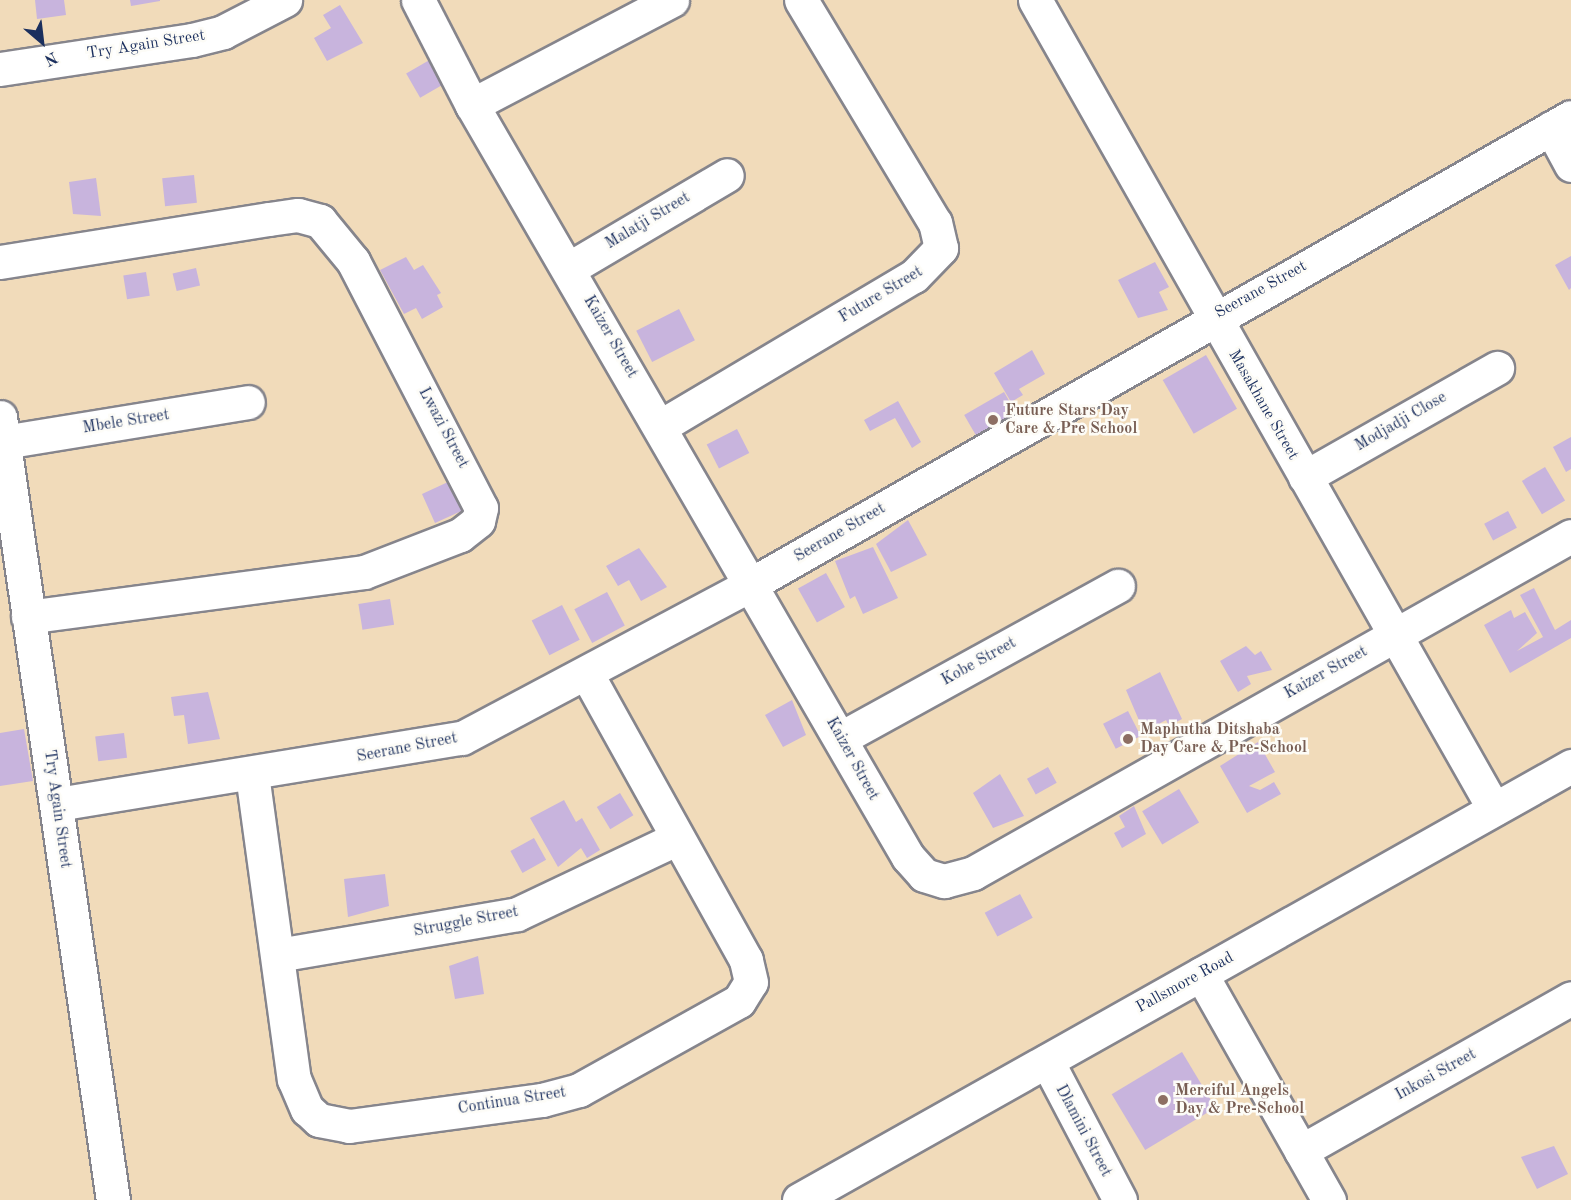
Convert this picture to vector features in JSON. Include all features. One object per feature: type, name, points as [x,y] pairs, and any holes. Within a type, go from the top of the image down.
[{"type":"street","name":"Try Again Street","points":[[0,69],[192,40],[285,0]]},
{"type":"street","name":"Kaizer Street","points":[[418,0],[472,105],[570,268],[916,868],[934,879],[958,879],[1571,536]]},
{"type":"street","points":[[472,105],[672,0]]},
{"type":"street","name":"Future Street","points":[[661,426],[914,276],[941,248],[935,223],[801,0]]},
{"type":"street","name":"Masakhane Street","points":[[1035,0],[1211,318],[1396,634],[1494,809]]},
{"type":"street","points":[[1561,122],[1571,165]]},
{"type":"street","name":"Seerane Street","points":[[57,804],[462,738],[587,674],[753,583],[1211,318],[1561,122]]},
{"type":"street","name":"Malatji Street","points":[[570,268],[727,175]]},
{"type":"street","name":"Lwazi Street","points":[[0,262],[298,215],[320,221],[353,261],[481,508],[478,521],[460,535],[364,572],[28,617]]},
{"type":"street","name":"Modjadji Close","points":[[1305,477],[1497,368]]},
{"type":"street","name":"Mbele Street","points":[[2,430],[248,402]]},
{"type":"street","name":"Try Again Street","points":[[2,430],[113,1200]]},
{"type":"street","name":"Kobe Street","points":[[841,738],[1118,586]]},
{"type":"street","name":"Continua Street","points":[[252,774],[294,1079],[307,1109],[319,1120],[350,1126],[579,1090],[748,992],[746,960],[676,839],[587,674]]},
{"type":"street","name":"Pallsmore Road","points":[[799,1200],[1571,766]]},
{"type":"street","name":"Struggle Street","points":[[278,955],[516,914],[676,839]]},
{"type":"street","points":[[1201,974],[1329,1200]]},
{"type":"street","name":"Inkosi Street","points":[[1301,1151],[1571,998]]},
{"type":"street","name":"Dlamini Street","points":[[1047,1061],[1120,1200]]},
{"type":"building","points":[[35,0],[64,0],[66,15],[37,19]]},
{"type":"building","points":[[130,0],[160,0],[160,1],[131,6]]},
{"type":"building","points":[[340,5],[363,43],[327,61],[314,38],[331,28],[323,15]]},
{"type":"building","points":[[433,58],[447,82],[420,98],[406,74]]},
{"type":"building","points":[[194,175],[197,203],[165,206],[162,178]]},
{"type":"building","points":[[96,178],[101,216],[73,214],[69,182]]},
{"type":"building","points":[[1571,256],[1571,288],[1569,290],[1555,265]]},
{"type":"building","points":[[406,257],[414,270],[423,265],[441,293],[437,295],[443,307],[422,319],[416,308],[404,314],[380,270]]},
{"type":"building","points":[[1155,262],[1169,287],[1159,292],[1168,310],[1138,318],[1118,280]]},
{"type":"building","points":[[196,268],[200,286],[177,291],[173,273]]},
{"type":"building","points":[[146,272],[150,296],[127,299],[123,276]]},
{"type":"building","points":[[679,309],[695,340],[652,362],[636,331]]},
{"type":"building","points":[[1032,350],[1045,374],[1019,389],[1023,395],[1011,402],[994,373]]},
{"type":"building","points":[[1206,355],[1237,409],[1194,434],[1163,380]]},
{"type":"building","points":[[1004,392],[1016,413],[976,436],[964,415]]},
{"type":"building","points":[[898,401],[921,442],[912,448],[895,418],[870,431],[864,420]]},
{"type":"building","points":[[737,429],[749,453],[719,468],[707,444]]},
{"type":"building","points":[[1571,437],[1571,469],[1566,472],[1553,447]]},
{"type":"building","points":[[1545,467],[1565,500],[1542,514],[1522,481]]},
{"type":"building","points":[[448,482],[453,493],[460,490],[468,508],[435,523],[422,494]]},
{"type":"building","points":[[1508,511],[1517,528],[1493,540],[1484,524]]},
{"type":"building","points":[[908,520],[927,555],[891,572],[876,544]]},
{"type":"building","points":[[873,547],[898,598],[863,614],[855,596],[850,599],[835,561]]},
{"type":"building","points":[[639,548],[667,587],[641,601],[629,580],[618,586],[606,566]]},
{"type":"building","points":[[826,573],[845,607],[817,623],[798,589]]},
{"type":"building","points":[[1534,588],[1555,630],[1571,620],[1571,638],[1510,673],[1484,625],[1511,610],[1514,618],[1525,612],[1537,633],[1517,651],[1543,637],[1520,595]]},
{"type":"building","points":[[607,592],[625,626],[592,643],[574,609]]},
{"type":"building","points":[[390,599],[394,625],[362,630],[358,604]]},
{"type":"building","points":[[562,605],[580,640],[549,655],[532,620]]},
{"type":"building","points":[[1246,646],[1255,655],[1261,651],[1272,670],[1247,676],[1251,684],[1238,692],[1220,661]]},
{"type":"building","points":[[1160,672],[1182,719],[1169,726],[1166,720],[1144,732],[1126,690]]},
{"type":"building","points":[[208,692],[220,739],[188,744],[184,715],[174,716],[171,697]]},
{"type":"building","points":[[792,700],[806,735],[783,747],[765,715]]},
{"type":"building","points":[[1128,711],[1141,736],[1116,749],[1103,724]]},
{"type":"building","points":[[24,729],[33,781],[0,786],[0,733]]},
{"type":"building","points":[[124,733],[127,758],[98,761],[95,737]]},
{"type":"building","points":[[1258,742],[1275,772],[1249,786],[1260,790],[1274,782],[1281,794],[1247,813],[1220,766]]},
{"type":"building","points":[[1048,767],[1057,783],[1036,794],[1027,779]]},
{"type":"building","points":[[1000,774],[1024,816],[993,828],[973,793]]},
{"type":"building","points":[[1179,789],[1199,822],[1162,845],[1142,811]]},
{"type":"building","points":[[620,793],[633,815],[610,829],[597,807]]},
{"type":"building","points":[[564,800],[576,822],[582,818],[600,850],[587,858],[581,848],[558,867],[530,818]]},
{"type":"building","points":[[1134,806],[1146,834],[1122,848],[1114,833],[1125,827],[1119,816]]},
{"type":"building","points":[[534,838],[546,860],[523,873],[510,851]]},
{"type":"building","points":[[385,874],[389,906],[348,917],[344,879]]},
{"type":"building","points":[[1020,894],[1033,918],[997,937],[985,913]]},
{"type":"building","points":[[478,956],[484,994],[455,999],[449,966]]},
{"type":"building","name":"Merciful Angels Day & Pre-School","points":[[1182,1052],[1215,1108],[1145,1150],[1112,1094]]},
{"type":"building","points":[[1554,1146],[1568,1174],[1537,1189],[1521,1157]]},
{"type":"place","name":"Future Stars Day Care & Pre School","points":[[993,420]]},
{"type":"place","name":"Maphutha Ditshaba Day Care & Pre-School","points":[[1128,739]]},
{"type":"place","name":"Merciful Angels Day & Pre-School","points":[[1163,1100]]}]
